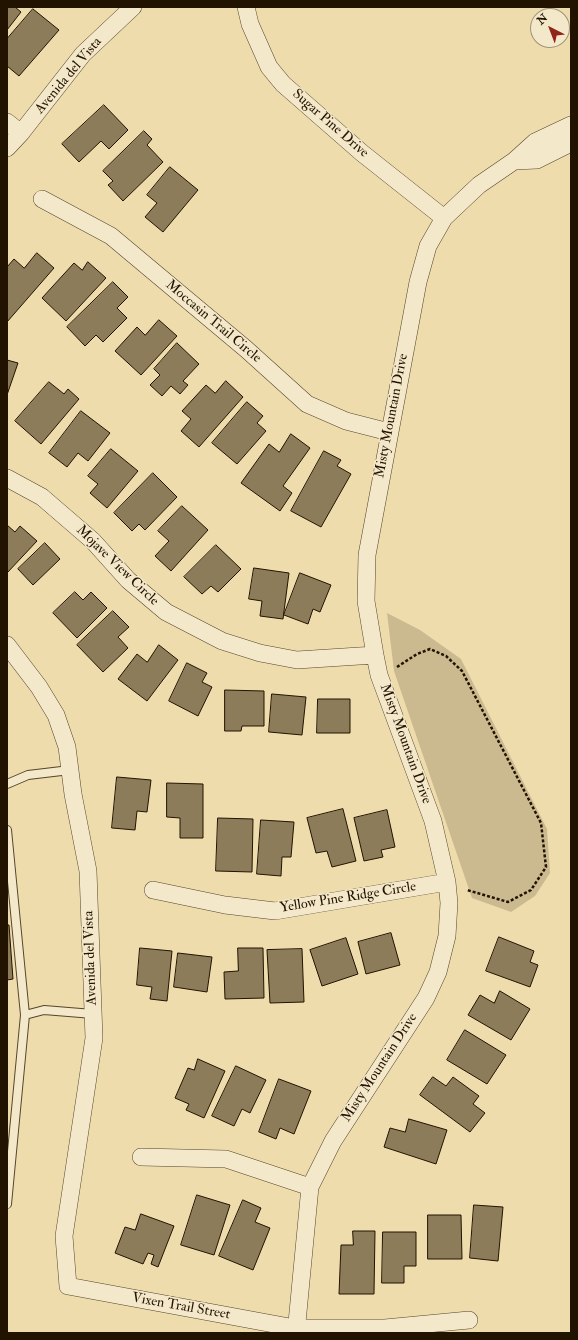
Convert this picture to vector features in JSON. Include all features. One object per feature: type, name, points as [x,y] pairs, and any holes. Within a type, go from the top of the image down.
[{"type":"street","name":"Avenida del Vista","points":[[7,148],[21,133],[83,54],[133,7]]},
{"type":"street","name":"Sugar Pine Drive","points":[[246,7],[250,24],[269,68],[283,84],[362,153],[444,218]]},
{"type":"street","points":[[7,122],[21,133]]},
{"type":"street","name":"Misty Mountain Drive","points":[[295,1330],[310,1187],[333,1141],[426,998],[438,972],[447,936],[449,903],[447,882],[433,821],[379,675],[366,601],[367,555],[418,282],[428,246],[444,218],[479,185],[514,161],[535,142],[571,125]]},
{"type":"street","points":[[514,161],[537,160],[571,143]]},
{"type":"street","name":"Moccasin Trail Circle","points":[[42,200],[111,236],[246,349],[307,404],[346,421],[389,432]]},
{"type":"street","name":"Mojave View Circle","points":[[7,478],[42,497],[93,541],[128,580],[166,612],[222,641],[260,653],[297,660],[375,655]]},
{"type":"street","name":"Avenida del Vista","points":[[7,646],[40,687],[56,715],[66,747],[73,794],[88,871],[94,1038],[64,1236],[68,1286]]},
{"type":"street","name":"Yellow Pine Ridge Circle","points":[[154,890],[225,905],[275,911],[447,882]]},
{"type":"street","points":[[141,1157],[226,1159],[310,1187]]},
{"type":"street","name":"Vixen Trail Street","points":[[68,1286],[295,1330],[385,1328],[469,1320]]},
{"type":"lane","points":[[7,784],[28,775],[70,770]]},
{"type":"lane","points":[[7,830],[25,1015],[7,1204]]},
{"type":"lane","points":[[25,1015],[44,1010],[93,1014]]},
{"type":"path","points":[[397,667],[417,654],[430,649],[446,656],[462,671],[541,823],[546,866],[531,890],[508,902],[467,890]]},
{"type":"shaded area","points":[[387,613],[420,630],[461,659],[547,829],[550,873],[535,896],[511,912],[472,898],[394,671]]},
{"type":"building","points":[[7,7],[15,7],[21,12],[7,30]]},
{"type":"building","points":[[33,9],[59,30],[19,76],[7,66],[7,39]]},
{"type":"building","points":[[104,105],[128,130],[109,149],[101,141],[79,162],[62,144]]},
{"type":"building","points":[[144,131],[152,139],[147,145],[163,162],[123,201],[108,185],[113,181],[103,171]]},
{"type":"building","points":[[170,167],[198,190],[163,232],[145,217],[157,203],[147,195]]},
{"type":"building","points":[[37,253],[54,268],[7,322],[7,267],[14,259],[24,268]]},
{"type":"building","points":[[88,262],[106,278],[66,321],[42,298],[74,263],[82,270]]},
{"type":"building","points":[[113,282],[128,297],[117,308],[127,318],[103,342],[96,335],[85,346],[67,327]]},
{"type":"building","points":[[159,320],[177,336],[141,375],[115,351],[137,327],[145,335]]},
{"type":"building","points":[[177,343],[199,364],[183,381],[188,385],[180,394],[171,386],[162,396],[150,385],[160,375],[154,369]]},
{"type":"building","points":[[7,360],[18,363],[7,395]]},
{"type":"building","points":[[226,381],[243,397],[199,447],[181,431],[191,419],[182,411],[206,385],[215,393]]},
{"type":"building","points":[[49,382],[64,394],[68,389],[79,399],[41,444],[15,421]]},
{"type":"building","points":[[247,402],[263,416],[257,423],[266,431],[237,464],[212,443]]},
{"type":"building","points":[[81,411],[110,433],[88,461],[78,453],[67,467],[49,453]]},
{"type":"building","points":[[291,434],[310,448],[283,486],[292,493],[280,511],[241,483],[269,444],[279,452]]},
{"type":"building","points":[[111,449],[138,471],[107,508],[90,493],[98,484],[88,476]]},
{"type":"building","points":[[324,451],[341,460],[337,466],[351,474],[321,527],[291,511]]},
{"type":"building","points":[[153,473],[177,497],[145,530],[139,524],[132,531],[114,513]]},
{"type":"building","points":[[182,506],[208,530],[171,571],[155,556],[169,541],[158,531]]},
{"type":"building","points":[[7,525],[15,532],[20,526],[37,541],[7,573]]},
{"type":"building","points":[[45,543],[60,559],[33,585],[18,569]]},
{"type":"building","points":[[216,545],[241,569],[218,592],[211,586],[202,594],[184,577]]},
{"type":"building","points":[[254,568],[289,573],[283,619],[260,616],[262,601],[249,599]]},
{"type":"building","points":[[300,573],[331,585],[320,612],[313,609],[308,624],[284,615]]},
{"type":"building","points":[[75,592],[83,600],[91,592],[107,608],[77,638],[53,613]]},
{"type":"building","points":[[113,611],[129,627],[118,637],[128,648],[103,672],[77,645]]},
{"type":"building","points":[[159,645],[178,660],[147,701],[118,679],[137,654],[147,662]]},
{"type":"building","points":[[187,663],[207,673],[202,682],[212,687],[198,716],[169,701]]},
{"type":"building","points":[[225,690],[264,691],[264,726],[242,726],[241,731],[225,731]]},
{"type":"building","points":[[272,694],[306,697],[302,735],[269,732]]},
{"type":"building","points":[[318,699],[350,699],[350,733],[317,733]]},
{"type":"building","points":[[117,777],[151,780],[147,812],[137,811],[135,830],[112,828]]},
{"type":"building","points":[[167,783],[203,784],[203,838],[180,838],[180,818],[167,817]]},
{"type":"building","points":[[343,809],[356,861],[332,867],[327,851],[316,853],[307,818]]},
{"type":"building","points":[[387,810],[395,847],[381,850],[383,857],[364,861],[354,818]]},
{"type":"building","points":[[218,818],[253,819],[252,872],[216,871]]},
{"type":"building","points":[[261,820],[294,822],[291,857],[282,857],[281,876],[257,874]]},
{"type":"building","points":[[7,925],[9,925],[13,979],[7,980]]},
{"type":"building","points":[[391,933],[400,965],[366,974],[358,942]]},
{"type":"building","points":[[499,937],[534,951],[530,962],[538,965],[530,987],[486,971]]},
{"type":"building","points":[[346,938],[358,974],[322,986],[310,950]]},
{"type":"building","points":[[140,948],[172,951],[167,1001],[150,999],[152,987],[137,985]]},
{"type":"building","points":[[238,948],[263,948],[264,998],[225,999],[224,972],[238,971]]},
{"type":"building","points":[[302,949],[304,1002],[270,1003],[267,950]]},
{"type":"building","points":[[178,953],[212,957],[207,992],[174,987]]},
{"type":"building","points":[[500,991],[530,1009],[511,1040],[468,1015],[480,995],[494,1003]]},
{"type":"building","points":[[465,1030],[506,1055],[487,1084],[447,1060]]},
{"type":"building","points":[[198,1059],[225,1071],[204,1118],[186,1110],[189,1104],[175,1098],[188,1068],[194,1070]]},
{"type":"building","points":[[236,1066],[266,1080],[250,1113],[242,1109],[234,1126],[212,1116]]},
{"type":"building","points":[[433,1077],[446,1086],[453,1077],[479,1096],[473,1104],[485,1113],[470,1132],[420,1095]]},
{"type":"building","points":[[279,1079],[311,1091],[294,1134],[280,1128],[276,1139],[259,1132]]},
{"type":"building","points":[[409,1119],[447,1130],[436,1164],[384,1147],[390,1128],[405,1132]]},
{"type":"building","points":[[197,1195],[230,1205],[214,1255],[181,1245]]},
{"type":"building","points":[[243,1200],[261,1208],[255,1222],[270,1228],[253,1270],[219,1256]]},
{"type":"building","points":[[474,1205],[503,1207],[498,1261],[470,1258]]},
{"type":"building","points":[[141,1214],[174,1226],[158,1267],[151,1264],[154,1255],[148,1253],[143,1264],[115,1253],[125,1227],[135,1230]]},
{"type":"building","points":[[428,1215],[461,1215],[462,1259],[428,1259]]},
{"type":"building","points":[[353,1231],[375,1231],[374,1294],[339,1294],[341,1245],[353,1245]]},
{"type":"building","points":[[383,1232],[416,1232],[416,1266],[404,1266],[404,1283],[382,1283]]}]
